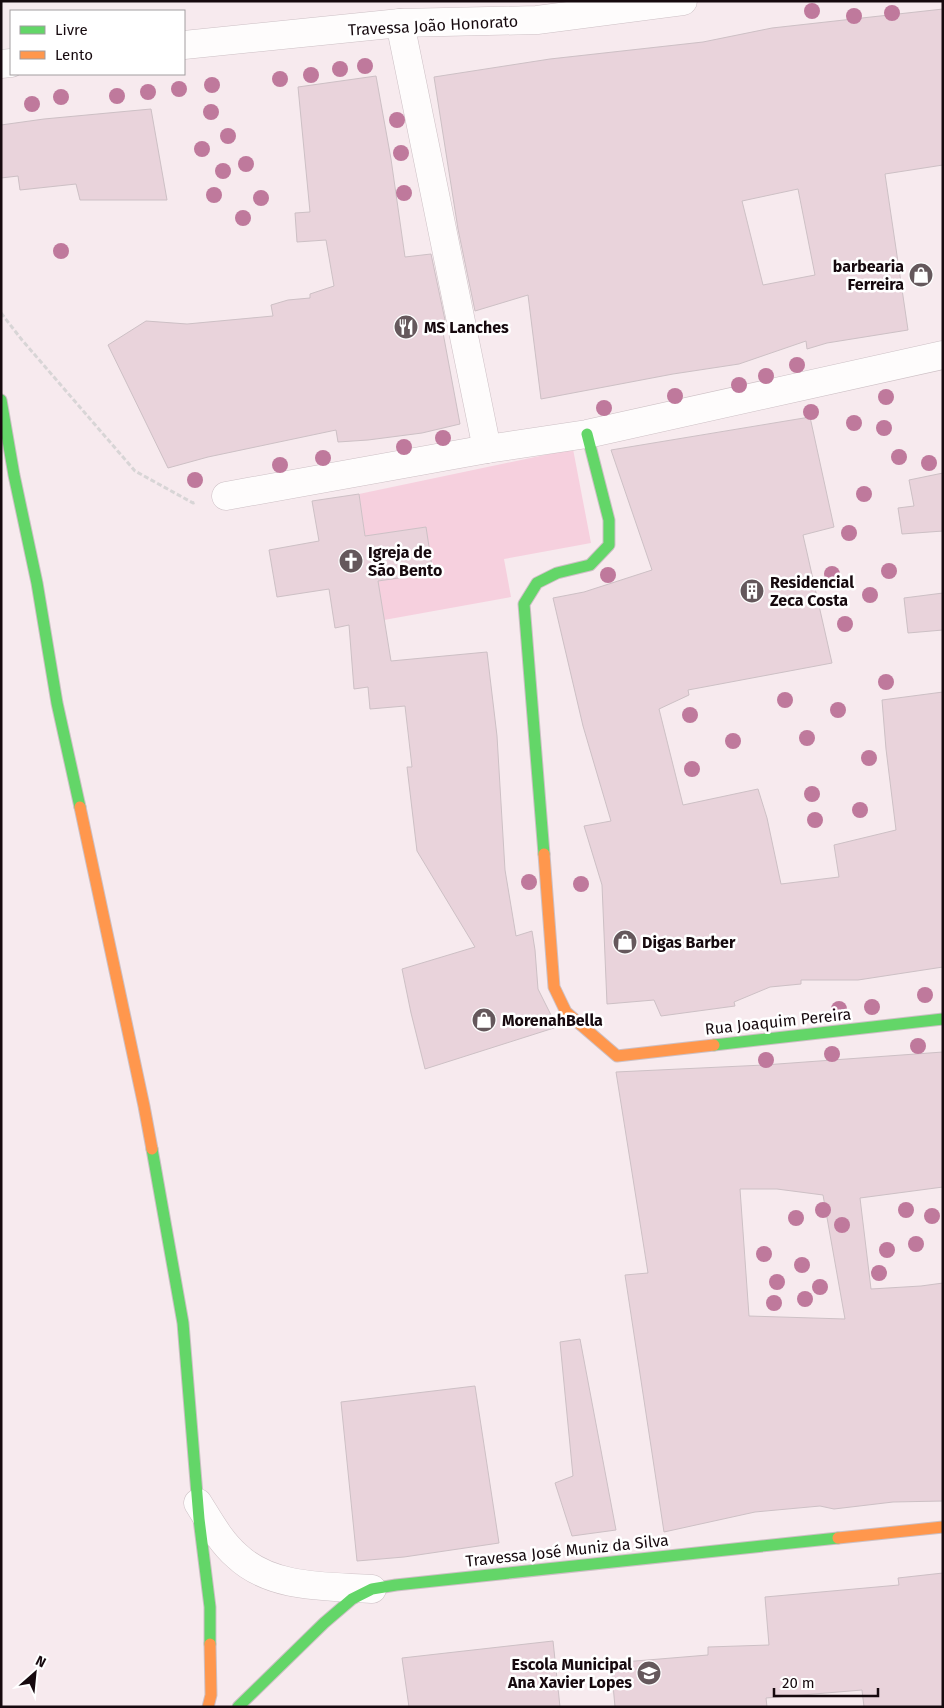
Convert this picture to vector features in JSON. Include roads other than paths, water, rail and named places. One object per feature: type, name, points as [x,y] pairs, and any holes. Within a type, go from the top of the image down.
[{"type":"street","name":"Travessa João Honorato","points":[[185,45],[535,11],[682,1]]},
{"type":"street","points":[[400,23],[487,449]]},
{"type":"street","points":[[226,496],[487,449],[587,434],[943,354]]},
{"type":"street","points":[[1,400],[14,475],[37,583],[57,703],[148,1125],[183,1323],[198,1503],[210,1607],[211,1695],[208,1707]]},
{"type":"street","name":"Rua Joaquim Pereira","points":[[587,434],[609,520],[609,545],[590,565],[557,573],[537,583],[524,604],[554,987],[566,1012],[617,1056],[943,1019]]},
{"type":"street","points":[[198,1503],[220,1538],[237,1556],[256,1570],[287,1582],[372,1589]]},
{"type":"street","name":"Travessa José Muniz da Silva","points":[[238,1707],[324,1622],[352,1599],[372,1589],[943,1527]]},
{"type":"place","name":"barbearia Ferreira","points":[[921,275]]},
{"type":"place","name":"MS Lanches","points":[[406,327]]},
{"type":"place","name":"Igreja de São Bento","points":[[351,561]]},
{"type":"place","name":"Residencial Zeca Costa","points":[[752,591]]},
{"type":"place","name":"Digas Barber","points":[[625,942]]},
{"type":"place","name":"MorenahBella","points":[[484,1020]]},
{"type":"place","name":"Escola Municipal Ana Xavier Lopes","points":[[649,1673]]}]
